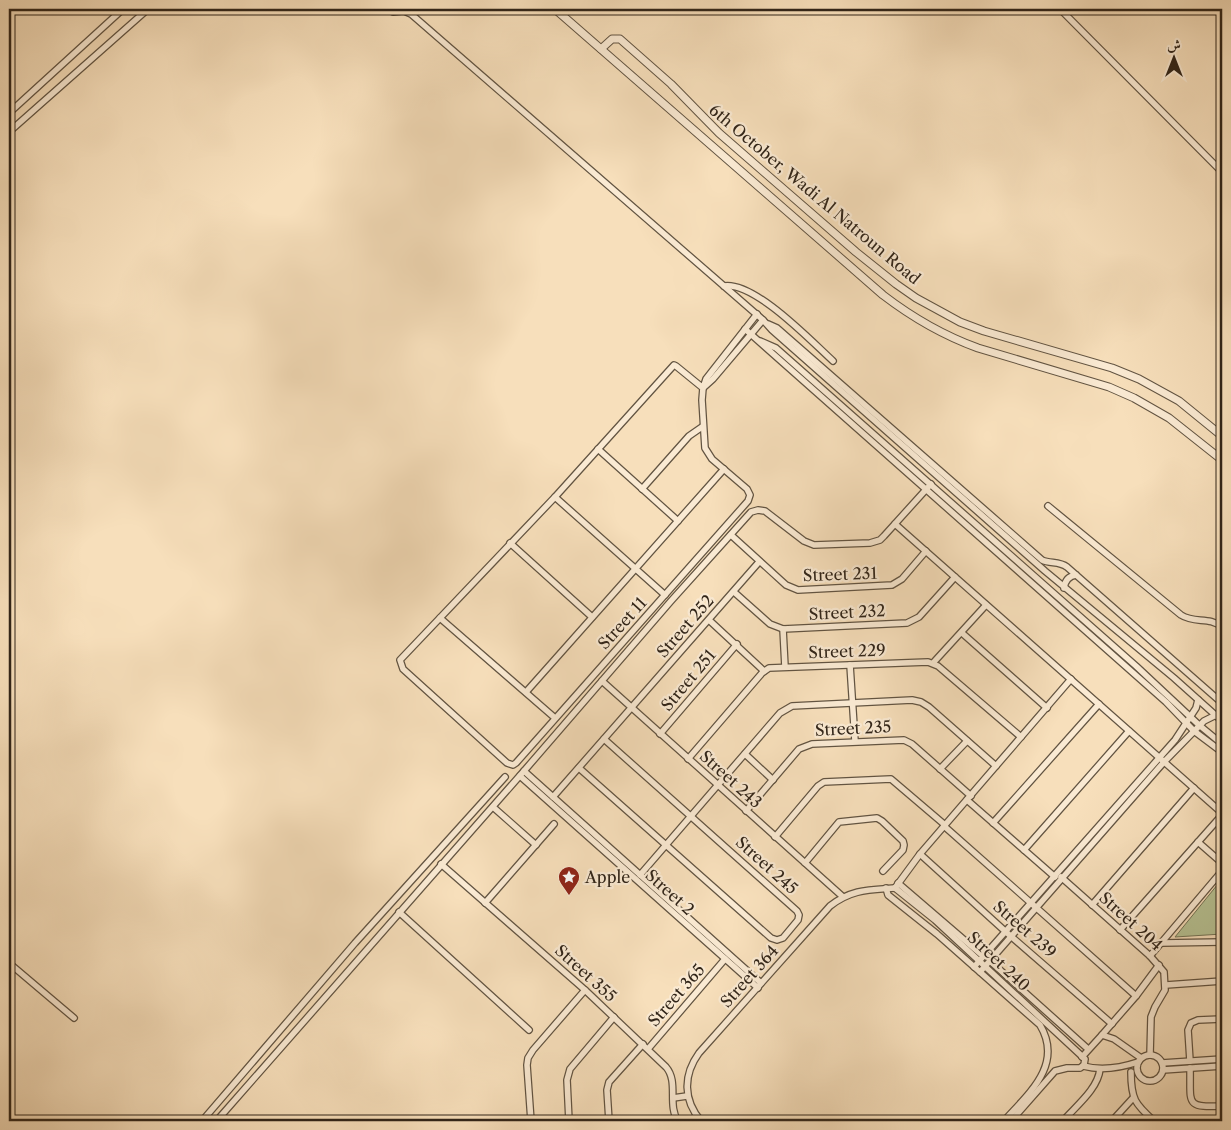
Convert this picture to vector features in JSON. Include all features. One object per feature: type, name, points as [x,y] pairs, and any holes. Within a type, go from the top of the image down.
[{"type":"street","points":[[9,113],[123,9]]},
{"type":"street","points":[[9,132],[148,9]]},
{"type":"street","points":[[389,9],[393,12],[404,11],[411,14],[724,286],[766,322],[777,328],[1045,572],[1222,721]]},
{"type":"street","name":"6th October, Wadi Al Natroun Road","points":[[555,9],[883,295],[921,322],[978,348],[1109,387],[1134,398],[1169,418],[1222,460]]},
{"type":"street","points":[[1060,9],[1222,172]]},
{"type":"street","name":"6th October, Wadi Al Natroun Road","points":[[601,49],[612,39],[620,39],[671,84],[700,116],[726,139],[856,252],[916,298],[960,322],[984,331],[1112,368],[1139,379],[1179,401],[1222,436]]},
{"type":"street","points":[[724,286],[740,287],[760,298],[833,361]]},
{"type":"street","points":[[526,692],[724,469],[707,454],[703,442],[703,388],[713,379],[734,350],[745,329],[757,314]]},
{"type":"street","points":[[734,350],[766,322]]},
{"type":"street","points":[[745,329],[1166,702],[1186,723],[1222,744]]},
{"type":"street","points":[[760,341],[776,348],[1136,666],[1190,717],[1197,728],[1222,752]]},
{"type":"street","points":[[556,718],[440,618],[555,497],[674,365],[703,388]]},
{"type":"street","points":[[831,378],[1042,560],[1062,564],[1076,575],[1222,703]]},
{"type":"street","points":[[642,489],[689,436],[702,427]]},
{"type":"street","points":[[598,449],[678,521]]},
{"type":"street","name":"Street 11","points":[[440,618],[400,660],[401,666],[505,762],[510,765],[516,763],[748,501],[750,495],[747,489],[724,469]]},
{"type":"street","points":[[931,484],[895,524],[1222,814],[1120,930]]},
{"type":"street","points":[[555,497],[665,595]]},
{"type":"street","points":[[1048,506],[1181,615],[1192,620],[1212,621],[1222,627]]},
{"type":"street","name":"Street 11","points":[[219,1119],[751,512],[765,511],[804,541],[814,545],[875,542],[880,540],[895,524]]},
{"type":"street","name":"Street 231","points":[[730,535],[786,585],[798,590],[887,586],[899,582],[926,552]]},
{"type":"street","points":[[510,543],[592,617]]},
{"type":"street","name":"Street 252","points":[[553,797],[759,562]]},
{"type":"street","points":[[1045,572],[1051,562]]},
{"type":"street","points":[[1064,588],[1066,580],[1076,575]]},
{"type":"street","name":"Street 232","points":[[783,629],[911,622],[919,617],[955,577]]},
{"type":"street","points":[[734,592],[770,624],[783,629],[785,667]]},
{"type":"street","points":[[986,604],[933,663],[1021,738]]},
{"type":"street","points":[[688,759],[764,670],[710,620]]},
{"type":"street","points":[[962,632],[1047,708]]},
{"type":"street","name":"Street 251","points":[[660,734],[737,644]]},
{"type":"street","name":"Street 229","points":[[764,670],[785,667],[923,661],[933,663]]},
{"type":"street","points":[[850,665],[854,741]]},
{"type":"street","points":[[897,886],[920,854],[1071,680]]},
{"type":"street","name":"Street 243","points":[[602,681],[842,896]]},
{"type":"street","points":[[640,875],[787,707],[912,700],[921,702],[996,766]]},
{"type":"street","points":[[980,972],[1064,879],[1162,759],[1196,708],[1198,700]]},
{"type":"street","points":[[993,823],[1099,704]]},
{"type":"street","points":[[974,967],[1162,759],[1207,718],[1216,716]]},
{"type":"street","points":[[1024,850],[1129,731]]},
{"type":"street","name":"Street 245","points":[[579,768],[770,938],[776,940],[783,938],[798,920],[797,910],[604,739]]},
{"type":"street","name":"Street 235","points":[[746,811],[803,746],[854,741],[904,740],[912,744],[940,769],[993,823],[1024,850]]},
{"type":"street","points":[[940,769],[967,741]]},
{"type":"street","points":[[745,754],[773,780]]},
{"type":"street","name":"Street 2","points":[[522,774],[553,797],[640,875],[645,884],[726,959],[760,986]]},
{"type":"street","name":"Street 2","points":[[522,774],[760,986]]},
{"type":"street","points":[[202,1121],[355,943],[505,777]]},
{"type":"street","points":[[775,837],[818,786],[828,781],[891,779],[1136,996]]},
{"type":"street","points":[[1092,905],[1194,788]]},
{"type":"street","points":[[493,806],[536,846]]},
{"type":"street","points":[[805,863],[839,822],[877,818],[882,820],[903,841],[904,846],[903,850],[883,871]]},
{"type":"street","points":[[486,903],[554,824]]},
{"type":"street","points":[[1198,842],[1222,863]]},
{"type":"street","name":"Street 204","points":[[1024,850],[1064,879],[1150,956],[1164,972],[1166,985]]},
{"type":"street","name":"Street 239","points":[[920,854],[1112,1024]]},
{"type":"street","name":"Street 355","points":[[441,864],[585,990],[669,1070],[672,1079],[674,1112],[678,1121]]},
{"type":"street","points":[[1150,956],[1222,872]]},
{"type":"street","name":"Street 364","points":[[687,1096],[686,1084],[692,1062],[830,906],[842,896],[858,891],[897,886]]},
{"type":"street","name":"Street 240","points":[[897,886],[988,964],[1083,1058]]},
{"type":"street","points":[[886,888],[888,895],[938,934],[1040,1025],[1043,1030],[1048,1048],[1048,1059],[1043,1074],[1004,1121]]},
{"type":"street","points":[[399,912],[528,1030]]},
{"type":"street","points":[[1162,943],[1222,942]]},
{"type":"street","name":"Street 365","points":[[648,1049],[726,959]]},
{"type":"street","points":[[9,963],[74,1018]]},
{"type":"street","points":[[988,964],[1088,1049]]},
{"type":"street","points":[[1083,1066],[1085,1063],[1083,1058],[1088,1049],[1136,996],[1159,965]]},
{"type":"street","points":[[1150,1055],[1151,1017],[1166,985],[1222,981]]},
{"type":"street","points":[[531,1121],[528,1058],[585,990]]},
{"type":"street","points":[[569,1121],[567,1080],[570,1069],[614,1017]]},
{"type":"street","points":[[1190,1061],[1188,1030],[1191,1023],[1198,1020],[1222,1018]]},
{"type":"street","points":[[1102,1035],[1114,1039],[1139,1060]]},
{"type":"street","points":[[609,1121],[607,1090],[609,1082],[643,1044]]},
{"type":"street","points":[[1114,1068],[1150,1055],[1162,1062],[1222,1059]]},
{"type":"street","points":[[1139,1060],[1137,1066],[1139,1075]]},
{"type":"street","points":[[1011,1121],[1055,1071],[1083,1066],[1114,1068],[1139,1075],[1150,1081],[1158,1078],[1162,1070],[1162,1062]]},
{"type":"street","points":[[1162,1070],[1222,1066]]},
{"type":"street","points":[[1063,1121],[1094,1084],[1100,1068]]},
{"type":"street","points":[[1190,1068],[1191,1098],[1194,1104],[1201,1107],[1222,1106]]},
{"type":"street","points":[[1130,1072],[1133,1098],[1139,1108],[1154,1121]]},
{"type":"street","points":[[673,1098],[687,1096],[690,1106],[701,1121]]},
{"type":"street","points":[[1112,1121],[1133,1098]]},
{"type":"street","points":[[210,1111],[219,1119]]},
{"type":"green space","points":[[1222,879],[1222,934],[1175,937]]},
{"type":"place","name":"Apple","points":[[569,896]]}]
